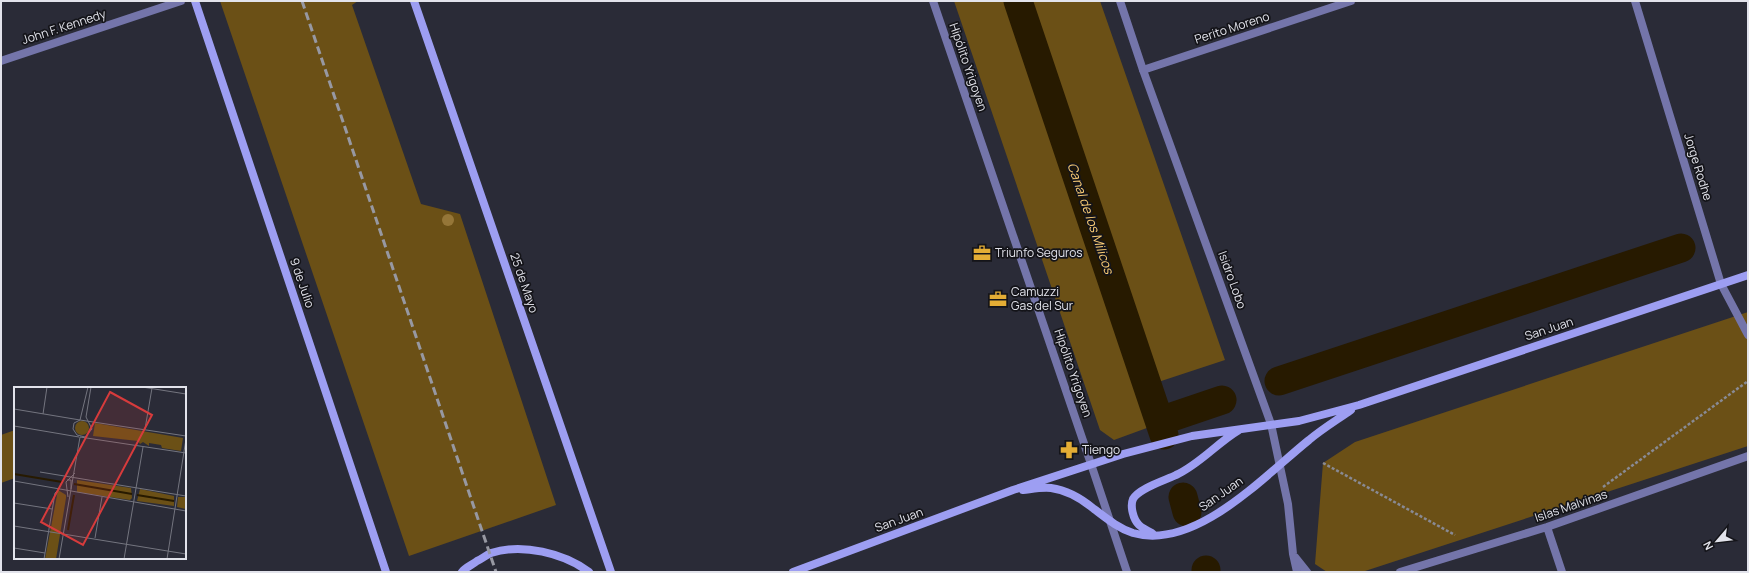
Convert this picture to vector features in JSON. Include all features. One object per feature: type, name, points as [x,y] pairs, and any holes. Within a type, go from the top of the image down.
[{"type":"main road","name":"9 de Julio","points":[[195,1],[386,572]]},
{"type":"main road","name":"25 de Mayo","points":[[414,1],[611,572]]},
{"type":"main road","name":"San Juan","points":[[793,572],[1013,490],[1123,454],[1192,436],[1299,421],[1358,405],[1748,275]]},
{"type":"main road","name":"San Juan","points":[[1013,490],[1051,488],[1075,496],[1093,508],[1111,523],[1133,533],[1156,535],[1180,531],[1213,517],[1280,465],[1309,440],[1358,405]]},
{"type":"main road","points":[[1156,535],[1139,525],[1134,516],[1132,506],[1134,498],[1143,491],[1178,475],[1224,439],[1243,428]]},
{"type":"main road","points":[[462,572],[490,553],[519,549],[541,551],[556,555],[575,563],[589,572]]},
{"type":"street","name":"John F. Kennedy","points":[[1,61],[181,1]]},
{"type":"street","name":"Hipólito Yrigoyen","points":[[933,1],[1127,572]]},
{"type":"street","name":"Isidro Lobo","points":[[1120,1],[1143,70],[1271,424],[1288,504],[1293,554],[1298,572]]},
{"type":"street","name":"Perito Moreno","points":[[1143,70],[1351,1]]},
{"type":"street","name":"Jorge Rodhe","points":[[1635,1],[1721,284],[1748,335]]},
{"type":"street","name":"Islas Malvinas","points":[[1400,572],[1547,527],[1748,456]]},
{"type":"street","points":[[1547,527],[1562,572]]},
{"type":"street","points":[[1293,554],[1307,572]]},
{"type":"path","points":[[1597,491],[1748,381]]},
{"type":"path","points":[[1323,463],[1478,548]]},
{"type":"shaded area","points":[[220,1],[358,1],[352,5],[421,204],[460,214],[556,505],[409,556]]},
{"type":"shaded area","points":[[954,1],[1100,1],[1225,360],[1143,387],[1155,425],[1114,440],[1100,430]]},
{"type":"shaded area","points":[[1748,312],[1748,446],[1362,572],[1327,572],[1315,564],[1323,463],[1355,442]]},
{"type":"shaded area","points":[[14,430],[14,478],[1,483],[1,435]]},
{"type":"waterway","name":"Canal de los Milicos","points":[[1018,1],[1164,435]]},
{"type":"waterway","points":[[1279,381],[1681,248]]},
{"type":"waterway","points":[[1160,421],[1222,400]]},
{"type":"waterway","name":"Canal de los Milicos","points":[[1183,497],[1187,512]]},
{"type":"railway","points":[[302,1],[496,572]]},
{"type":"place","name":"Triunfo Seguros","points":[[982,253]]},
{"type":"place","name":"Camuzzi Gas del Sur","points":[[998,299]]},
{"type":"place","name":"Tiengo","points":[[1069,450]]}]
